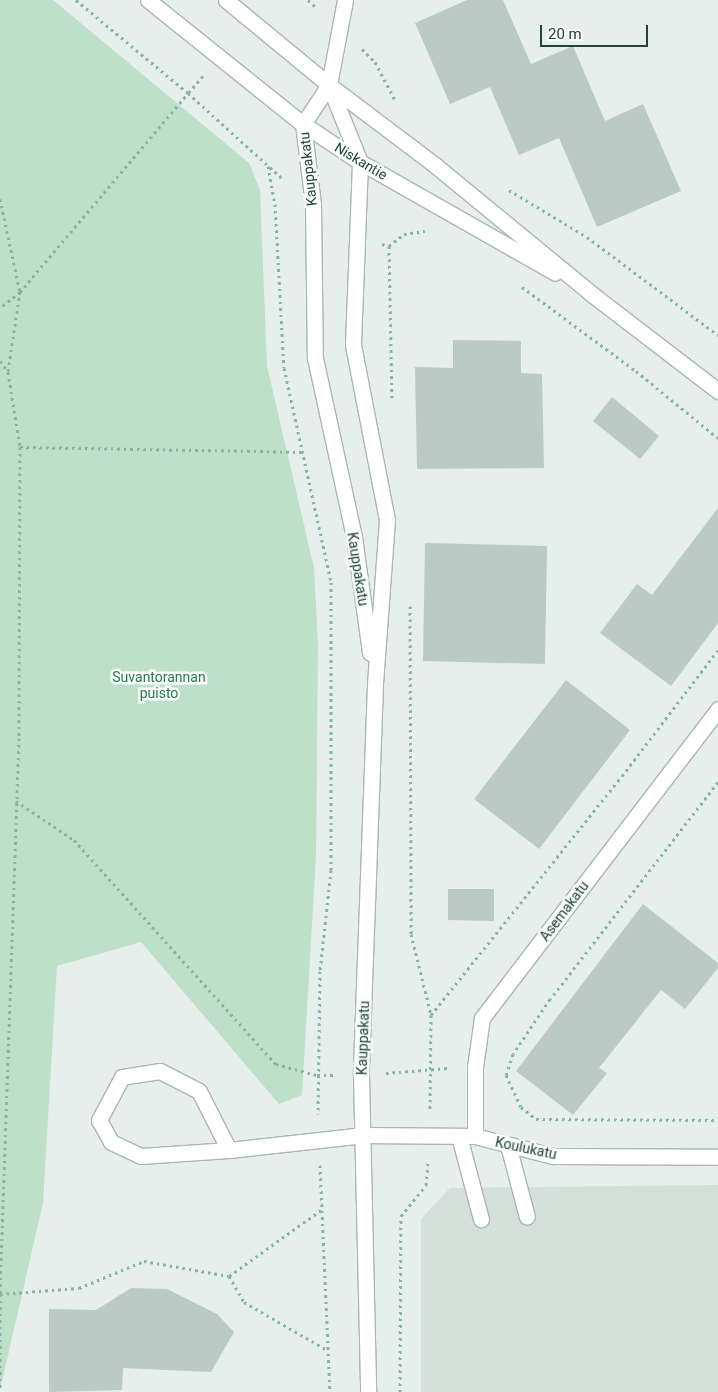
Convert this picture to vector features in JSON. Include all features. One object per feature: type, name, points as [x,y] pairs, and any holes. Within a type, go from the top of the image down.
[{"type":"street","name":"Niskantie","points":[[148,0],[303,124],[360,162],[593,295]]},
{"type":"street","name":"Niskantie","points":[[226,0],[329,85],[436,166],[593,295],[718,391]]},
{"type":"street","points":[[329,85],[341,29],[344,0]]},
{"type":"street","name":"Kauppakatu","points":[[329,85],[303,124],[312,204],[315,358],[354,537],[375,685]]},
{"type":"street","name":"Kauppakatu","points":[[329,85],[360,162],[353,345],[386,520],[375,685],[361,1075],[364,1135],[368,1392]]},
{"type":"street","name":"Asemakatu","points":[[475,1136],[475,1067],[482,1018],[718,709]]},
{"type":"street","name":"Koulukatu","points":[[229,1150],[199,1091],[160,1071],[122,1078],[99,1120],[111,1142],[142,1156],[229,1150],[364,1135],[430,1135],[475,1136],[553,1156],[718,1157]]},
{"type":"street","points":[[459,1136],[481,1219]]},
{"type":"street","points":[[508,1145],[527,1218]]},
{"type":"path","points":[[0,308],[20,292],[188,93],[76,0]]},
{"type":"path","points":[[341,29],[375,62],[398,106]]},
{"type":"path","points":[[268,166],[275,204],[284,368],[331,582],[332,870],[320,971],[317,1075],[330,1392]]},
{"type":"path","points":[[508,189],[587,237],[718,335]]},
{"type":"path","points":[[0,199],[20,292],[8,372],[20,447],[19,738],[0,1294],[0,1392]]},
{"type":"path","points":[[404,234],[420,230],[434,233]]},
{"type":"path","points":[[520,286],[636,371],[718,438]]},
{"type":"path","points":[[0,361],[8,372]]},
{"type":"path","points":[[20,447],[301,452]]},
{"type":"path","points":[[400,1392],[402,1216],[426,1185],[430,1135],[431,1015],[622,776],[718,650]]},
{"type":"path","points":[[718,782],[550,999],[513,1054],[506,1075],[521,1107],[536,1119],[718,1120]]},
{"type":"path","points":[[16,801],[74,840],[276,1064],[317,1075],[361,1075],[475,1067],[506,1075]]},
{"type":"path","points":[[0,1294],[79,1288],[144,1261],[229,1276],[322,1210]]},
{"type":"path","points":[[229,1276],[244,1302],[327,1350]]},
{"type":"shaded area","points":[[718,1185],[718,1392],[421,1392],[421,1219],[450,1188]]},
{"type":"green space","name":"Suvantorannan puisto","points":[[0,0],[53,0],[249,163],[260,190],[267,366],[314,568],[318,644],[316,857],[302,1095],[279,1104],[141,942],[57,966],[43,1203],[0,1390]]},
{"type":"building","points":[[467,0],[503,0],[531,64],[573,46],[605,121],[643,104],[681,191],[597,227],[559,138],[519,155],[490,87],[450,104],[415,23]]},
{"type":"building","points":[[453,340],[521,341],[521,373],[542,374],[544,468],[417,469],[415,367],[453,368]]},
{"type":"building","points":[[612,397],[659,436],[640,459],[593,421]]},
{"type":"building","points":[[718,508],[718,623],[671,686],[600,633],[637,584],[652,595]]},
{"type":"building","points":[[425,543],[547,546],[545,664],[423,661]]},
{"type":"building","points":[[566,680],[630,730],[539,849],[474,799]]},
{"type":"building","points":[[448,889],[494,889],[494,921],[448,920]]},
{"type":"building","points":[[643,904],[718,963],[718,968],[685,1009],[661,990],[599,1068],[607,1073],[573,1115],[516,1071]]},
{"type":"building","points":[[131,1288],[167,1289],[217,1314],[234,1332],[211,1372],[123,1368],[122,1390],[49,1392],[49,1309],[96,1310]]}]
